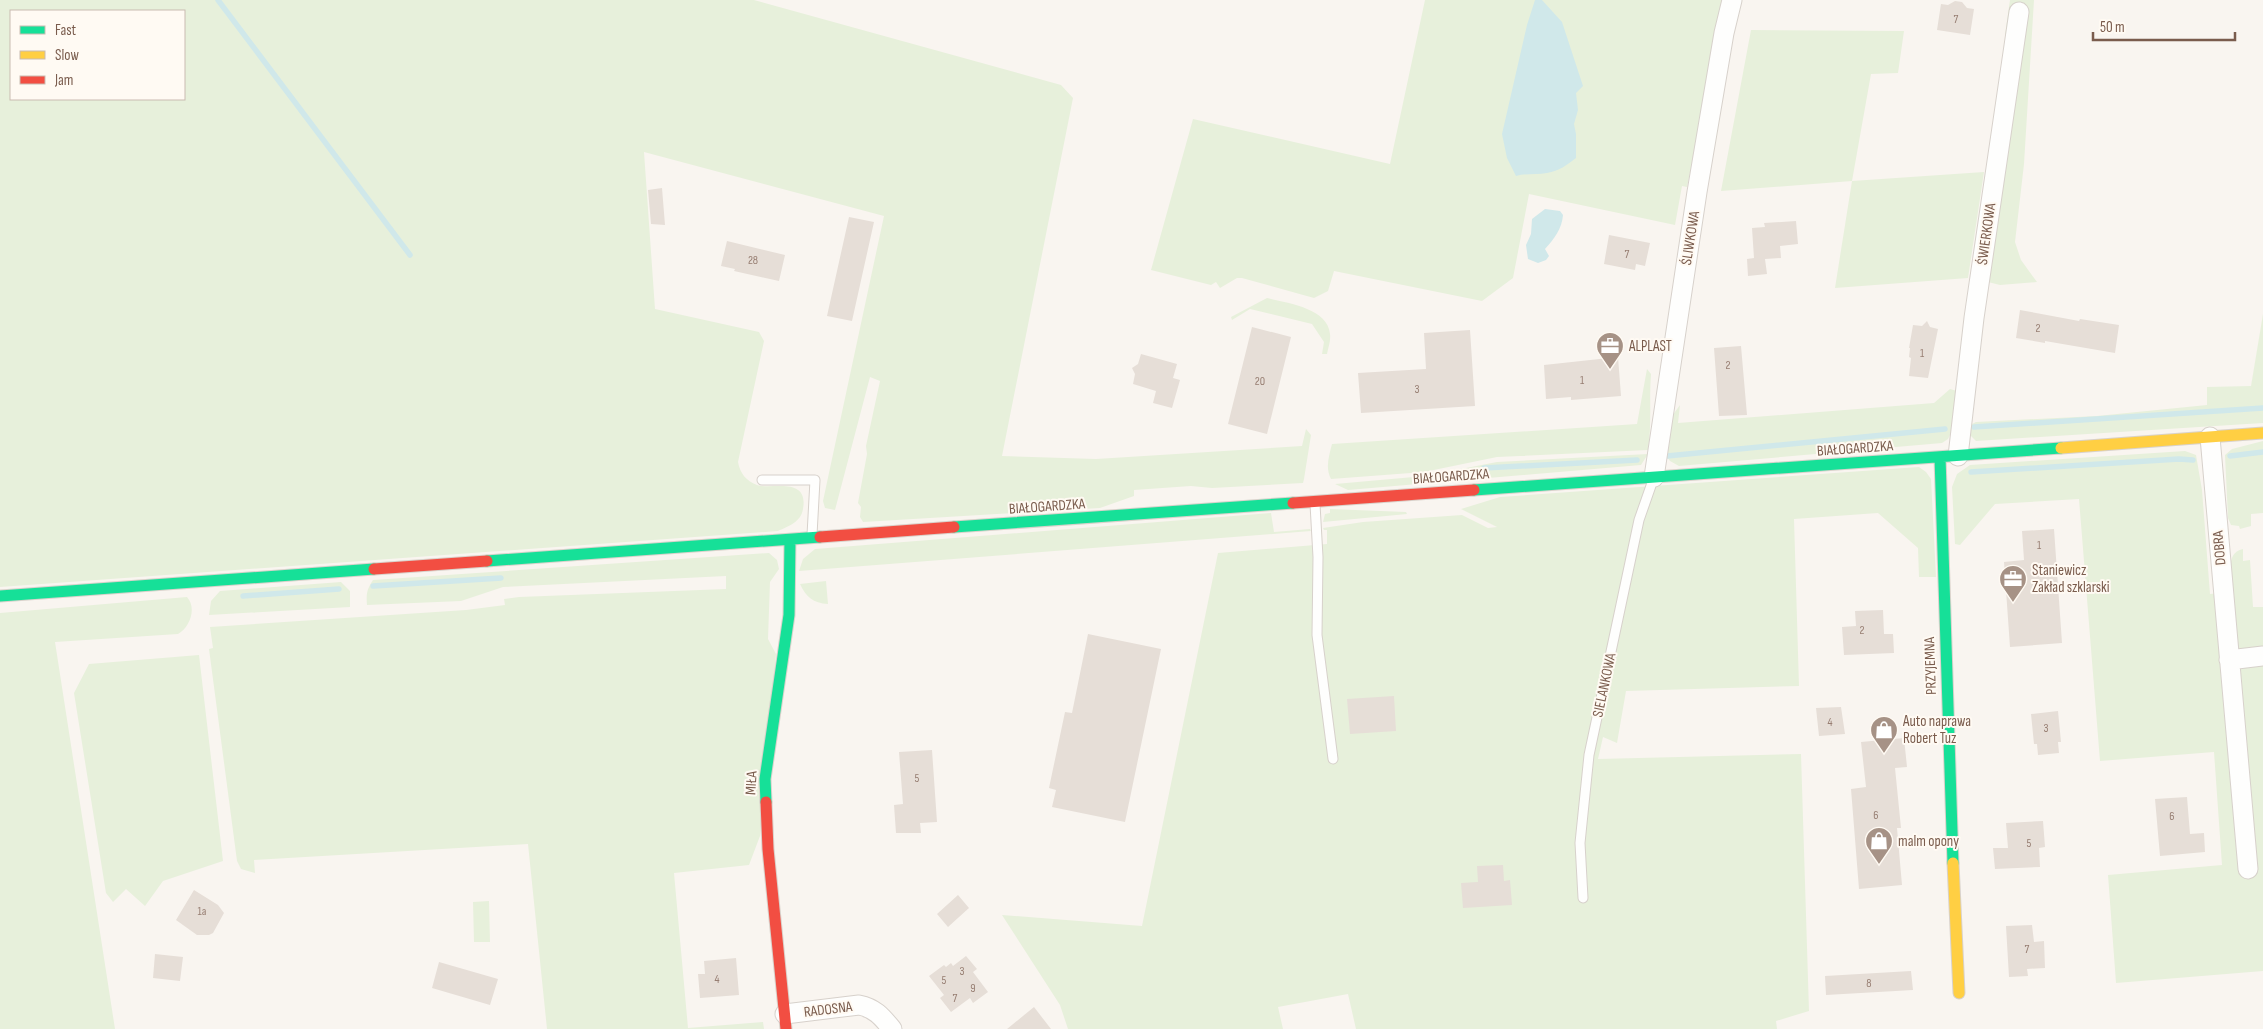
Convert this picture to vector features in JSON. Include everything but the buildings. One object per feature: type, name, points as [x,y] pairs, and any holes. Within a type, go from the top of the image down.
[{"type":"main road","name":"BIAŁOGARDZKA","points":[[0,596],[2263,433]]},
{"type":"main road","name":"PRZYJEMNA","points":[[1949,456],[1940,510],[1948,752],[1959,993]]},
{"type":"main road","name":"MIŁA","points":[[786,1022],[768,849],[765,780],[790,616],[790,540]]},
{"type":"street","name":"ŚLIWKOWA","points":[[1654,477],[1696,201],[1724,33],[1732,0]]},
{"type":"street","name":"ŚWIERKOWA","points":[[1949,456],[1973,328],[2019,12]]},
{"type":"street","name":"DOBRA","points":[[2210,437],[2248,869]]},
{"type":"street","points":[[2229,660],[2263,656]]},
{"type":"street","name":"RADOSNA","points":[[786,1022],[859,1005],[870,1007],[880,1014],[892,1029]]},
{"type":"lane","name":"SIELANKOWA","points":[[1583,898],[1580,843],[1589,755],[1638,520],[1654,477]]},
{"type":"lane","points":[[762,480],[815,480],[812,538]]},
{"type":"lane","points":[[1315,501],[1318,557],[1318,635],[1333,759]]},
{"type":"green space","points":[[0,0],[754,0],[1061,85],[1073,98],[1002,456],[1096,459],[1302,446],[1306,429],[1311,435],[1303,483],[1212,488],[1191,486],[1134,490],[1134,496],[1100,508],[863,522],[860,517],[861,507],[858,503],[867,454],[866,446],[880,381],[870,377],[835,510],[825,508],[823,501],[884,216],[644,152],[655,309],[759,332],[764,341],[738,462],[744,476],[757,485],[788,486],[800,492],[803,499],[803,509],[800,517],[794,523],[778,531],[0,587]]},
{"type":"green space","points":[[1425,0],[1725,0],[1687,187],[1682,186],[1675,225],[1529,194],[1513,278],[1482,301],[1334,271],[1328,291],[1314,298],[1242,278],[1237,278],[1220,288],[1216,282],[1211,285],[1151,270],[1193,119],[1390,164]]},
{"type":"green space","points":[[2010,0],[2034,0],[2024,164],[2015,242],[2021,260],[2037,282],[2000,285],[1984,281],[2011,36],[2005,35]]},
{"type":"green space","points":[[1751,30],[1904,31],[1898,73],[1871,74],[1852,181],[1721,191]]},
{"type":"green space","points":[[1984,172],[1968,278],[1835,288],[1852,181]]},
{"type":"green space","points":[[1267,298],[1305,308],[1322,318],[1328,325],[1330,334],[1327,354],[1322,354],[1324,342],[1312,324],[1250,309],[1232,320],[1231,317]]},
{"type":"green space","points":[[2263,314],[2263,423],[1976,441],[1968,433],[1970,425],[1976,422],[2097,416],[2207,405],[2207,387],[2251,386]]},
{"type":"green space","points":[[1647,369],[1651,374],[1648,450],[1497,457],[1424,472],[1331,479],[1329,475],[1328,462],[1332,444],[1637,424]]},
{"type":"green space","points":[[1950,389],[1957,391],[1951,433],[1948,439],[1942,443],[1679,466],[1670,461],[1664,453],[1667,423],[1680,405],[1678,423],[1934,403]]},
{"type":"green space","points":[[2263,441],[2263,513],[2251,514],[2251,526],[2240,529],[2239,526],[2231,525],[2228,518],[2225,455],[2232,449]]},
{"type":"green space","points":[[2185,451],[2196,455],[2202,490],[2210,594],[2233,592],[2231,560],[2237,551],[2243,549],[2243,561],[2250,560],[2253,607],[2263,607],[2263,971],[2116,983],[2108,875],[2222,865],[2214,752],[2100,761],[2079,499],[1995,504],[1960,545],[1955,544],[1952,487],[1957,474],[1970,465]]},
{"type":"green space","points":[[1648,454],[1641,465],[1348,490],[1335,484],[1425,476],[1497,462]]},
{"type":"green space","points":[[1919,467],[1931,479],[1936,577],[1919,577],[1918,548],[1878,513],[1794,519],[1799,686],[1626,691],[1617,743],[1603,737],[1598,759],[1801,754],[1809,1011],[1776,1021],[1777,1029],[1356,1029],[1348,994],[1278,1007],[1283,1029],[1068,1029],[1060,1005],[1002,915],[1142,926],[1218,553],[1327,544],[1327,530],[1323,528],[1363,522],[1462,515],[1488,528],[1497,527],[1461,509],[1500,497]]},
{"type":"green space","points":[[1330,509],[1406,512],[1407,514],[1323,522],[1325,514],[1330,513]]},
{"type":"green space","points":[[1271,513],[1274,532],[1310,529],[1311,531],[799,571],[803,559],[815,549]]},
{"type":"green space","points":[[769,553],[777,560],[779,569],[770,582],[768,639],[776,654],[760,836],[749,865],[674,873],[688,1028],[763,1022],[764,1029],[547,1029],[528,844],[254,860],[255,873],[241,869],[237,861],[209,649],[213,648],[210,627],[466,610],[505,605],[504,599],[519,597],[726,589],[726,576],[503,587],[461,601],[367,605],[368,589],[373,580]]},
{"type":"green space","points":[[826,581],[828,604],[811,598],[800,584]]},
{"type":"green space","points":[[341,582],[350,591],[350,607],[209,615],[211,601],[220,591]]},
{"type":"green space","points":[[187,597],[192,606],[191,617],[186,627],[178,634],[55,642],[115,1029],[0,1029],[0,613]]},
{"type":"green space","points":[[199,655],[223,861],[163,881],[145,906],[126,889],[113,902],[106,893],[74,693],[89,664]]},
{"type":"green space","points":[[489,901],[490,942],[474,942],[473,902]]},
{"type":"water","points":[[1535,0],[1542,0],[1562,22],[1583,86],[1576,93],[1578,110],[1574,124],[1576,158],[1563,167],[1551,172],[1516,176],[1507,158],[1502,134],[1527,25]]},
{"type":"water","points":[[1545,209],[1560,211],[1563,215],[1559,229],[1545,249],[1549,256],[1546,260],[1538,263],[1528,259],[1526,245],[1531,234],[1532,219]]},
{"type":"waterway","points":[[218,0],[410,255]]},
{"type":"waterway","points":[[1974,427],[2263,408]]},
{"type":"waterway","points":[[1667,456],[1945,429]]},
{"type":"waterway","points":[[2230,456],[2263,452]]},
{"type":"waterway","points":[[1971,472],[2179,459],[2193,460]]},
{"type":"waterway","points":[[1484,468],[1637,460]]},
{"type":"waterway","points":[[373,586],[501,578]]},
{"type":"waterway","points":[[243,596],[339,589]]},
{"type":"traffic: fast","points":[[1474,490],[2061,448]]},
{"type":"traffic: fast","points":[[1940,457],[1953,863]]},
{"type":"traffic: fast","points":[[954,527],[1293,503]]},
{"type":"traffic: fast","points":[[487,561],[820,537]]},
{"type":"traffic: fast","points":[[766,802],[765,779],[789,615],[790,540]]},
{"type":"traffic: fast","points":[[0,596],[374,569]]},
{"type":"traffic: slow","points":[[2061,448],[2263,433]]},
{"type":"traffic: slow","points":[[1953,863],[1959,993]]},
{"type":"traffic: jam","points":[[1293,503],[1474,490]]},
{"type":"traffic: jam","points":[[820,537],[954,527]]},
{"type":"traffic: jam","points":[[374,569],[487,561]]},
{"type":"traffic: jam","points":[[766,802],[768,849],[786,1029]]},
{"type":"place","name":"ALPLAST","points":[[1610,370]]},
{"type":"place","name":"Staniewicz Zakład szklarski","points":[[2013,603]]},
{"type":"place","name":"Auto naprawa Robert Tuz","points":[[1884,754]]},
{"type":"place","name":"malm opony","points":[[1879,865]]}]
